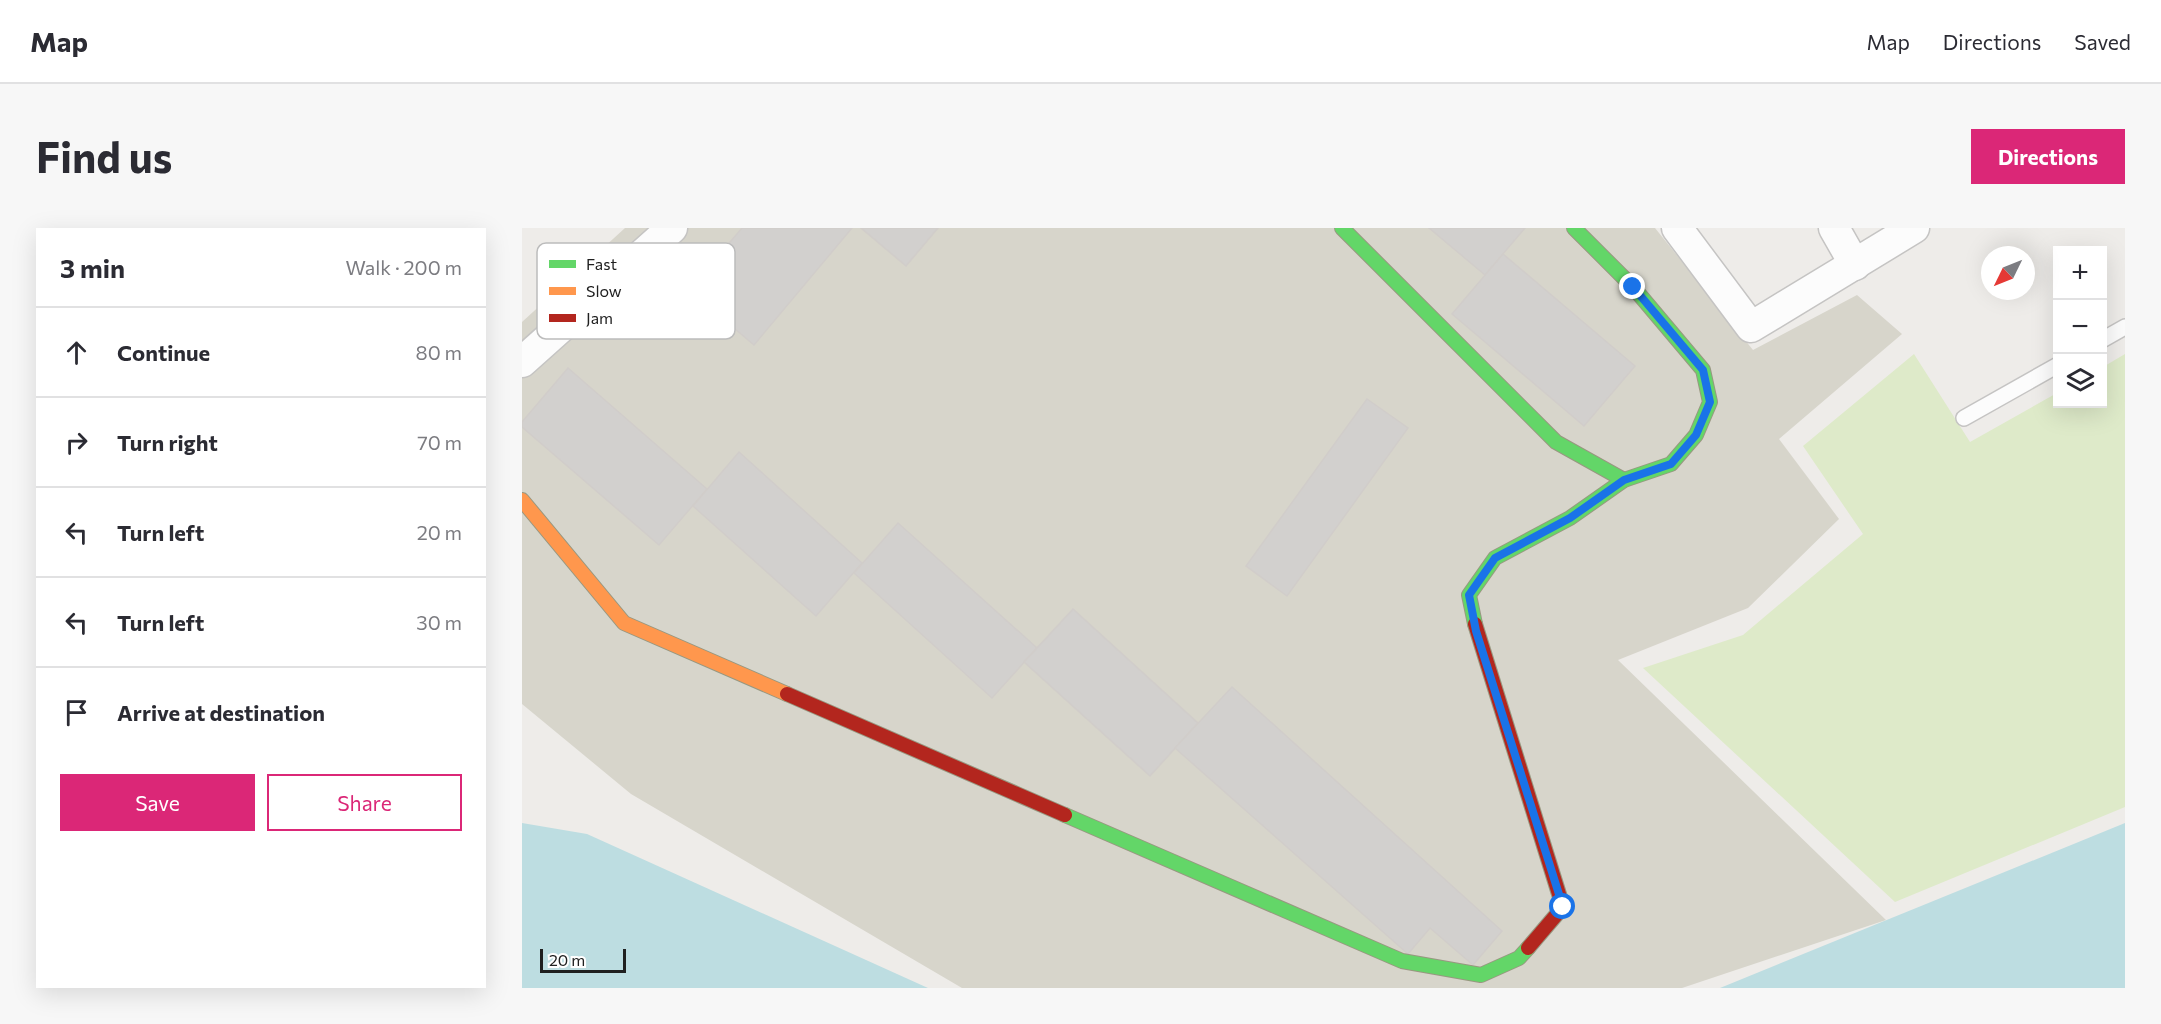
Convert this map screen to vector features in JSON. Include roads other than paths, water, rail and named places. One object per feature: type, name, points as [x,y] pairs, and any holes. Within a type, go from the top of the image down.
[{"type":"street","points":[[655,243],[672,228]]},
{"type":"street","points":[[1342,228],[1556,442],[1624,480]]},
{"type":"street","points":[[522,500],[624,623],[1402,961],[1480,975],[1519,958],[1563,907],[1476,631],[1469,595],[1495,558],[1570,518],[1624,480],[1671,464],[1696,435],[1710,402],[1703,370],[1633,287],[1574,228]]},
{"type":"street","points":[[1677,228],[1751,327],[1914,228]]},
{"type":"street","points":[[1834,228],[1855,264]]},
{"type":"street","points":[[522,362],[548,339]]},
{"type":"lane","points":[[2107,338],[2125,327]]},
{"type":"lane","points":[[1964,418],[2053,368]]},
{"type":"water","points":[[522,823],[587,834],[928,988],[522,988]]},
{"type":"water","points":[[2125,823],[2125,988],[1720,988]]}]
